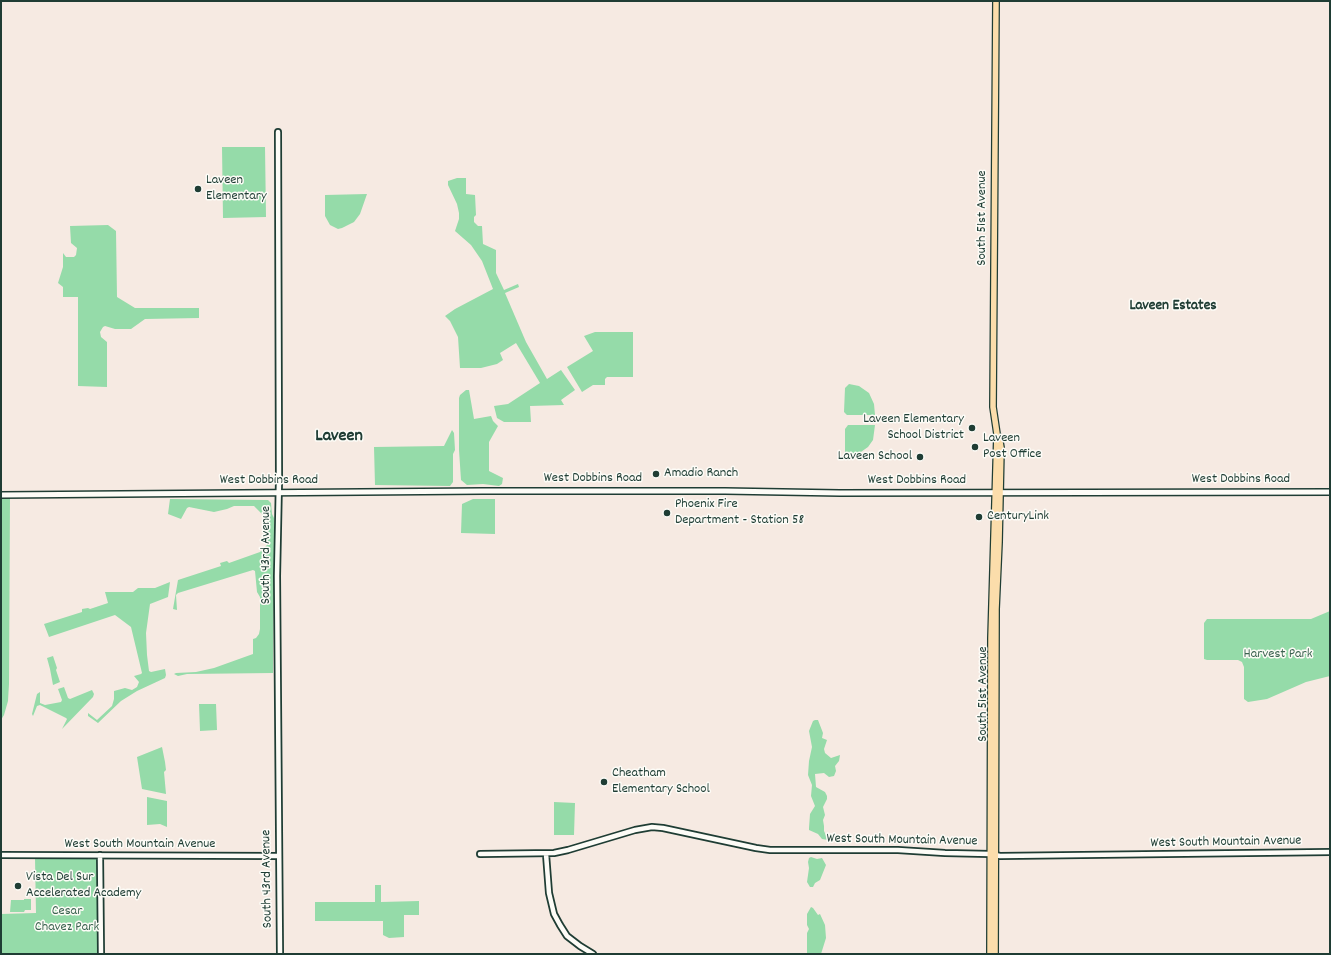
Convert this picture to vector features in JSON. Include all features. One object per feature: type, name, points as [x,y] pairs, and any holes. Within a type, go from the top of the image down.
[{"type":"main road","name":"South 51st Avenue","points":[[995,954],[991,645],[994,546],[1000,442],[997,434],[993,408],[996,1]]},
{"type":"main road","name":"West Dobbins Road","points":[[1,494],[278,493],[482,490],[840,493],[1330,492]]},
{"type":"main road","name":"South 51st Avenue","points":[[990,954],[998,572],[998,492]]},
{"type":"main road","points":[[994,546],[996,550],[996,567],[998,572]]},
{"type":"street","name":"South 43rd Avenue","points":[[278,132],[278,856],[280,954]]},
{"type":"street","name":"West South Mountain Avenue","points":[[480,854],[546,854],[563,852],[635,830],[652,827],[765,849],[898,850],[993,855],[1330,852]]},
{"type":"street","points":[[546,854],[549,893],[554,914],[567,936],[593,954]]},
{"type":"street","name":"West South Mountain Avenue","points":[[1,855],[278,856]]},
{"type":"street","points":[[100,855],[101,954]]},
{"type":"green space","points":[[222,147],[265,147],[266,217],[223,218]]},
{"type":"green space","points":[[457,178],[466,178],[466,194],[475,195],[476,215],[474,217],[474,222],[478,226],[482,226],[483,244],[496,250],[496,273],[504,290],[518,284],[519,287],[505,293],[526,342],[547,379],[561,370],[575,390],[561,400],[564,405],[530,406],[531,422],[504,422],[497,418],[494,406],[508,404],[540,383],[516,343],[500,353],[503,360],[497,364],[481,368],[460,368],[458,337],[450,321],[445,316],[493,289],[482,261],[471,245],[455,231],[459,219],[459,213],[457,204],[448,185],[448,181]]},
{"type":"green space","points":[[367,194],[360,214],[354,222],[338,229],[330,225],[325,216],[325,195]]},
{"type":"green space","points":[[108,225],[116,231],[117,297],[135,308],[199,308],[199,318],[145,319],[131,329],[103,327],[100,332],[101,337],[107,342],[107,387],[78,386],[78,297],[63,297],[63,287],[58,283],[63,267],[63,253],[66,257],[74,257],[76,255],[77,248],[71,243],[70,226]]},
{"type":"green space","points":[[595,332],[633,332],[633,377],[607,377],[605,379],[605,385],[593,385],[582,392],[567,367],[593,351],[584,336]]},
{"type":"green space","points":[[849,384],[859,386],[869,393],[874,404],[875,415],[847,415],[844,412],[845,388]]},
{"type":"green space","points":[[466,390],[469,390],[474,419],[491,416],[493,421],[498,426],[489,442],[489,471],[503,478],[502,484],[499,486],[483,484],[467,485],[461,480],[459,450],[459,398],[460,395]]},
{"type":"green space","points":[[848,425],[875,425],[873,440],[868,447],[858,454],[845,453],[845,429]]},
{"type":"green space","points":[[452,430],[454,433],[455,450],[453,454],[453,482],[450,486],[375,485],[374,447],[444,446]]},
{"type":"green space","points":[[1,498],[10,498],[9,684],[8,701],[1,720]]},
{"type":"green space","points":[[170,499],[268,500],[271,503],[274,518],[273,673],[187,674],[178,676],[174,674],[196,672],[214,668],[253,654],[253,639],[259,634],[260,629],[260,597],[257,592],[255,571],[253,570],[178,593],[176,595],[177,610],[173,609],[178,580],[221,566],[220,563],[227,561],[229,563],[260,552],[267,545],[267,519],[254,506],[234,506],[214,512],[189,507],[181,519],[168,514]]},
{"type":"green space","points":[[473,499],[495,499],[495,534],[461,533],[462,504]]},
{"type":"green space","points":[[170,582],[168,597],[150,604],[146,633],[149,671],[151,672],[165,669],[165,678],[137,691],[121,701],[98,723],[88,716],[88,713],[97,720],[112,706],[114,691],[125,688],[132,690],[137,687],[139,682],[134,676],[142,673],[131,627],[115,615],[49,637],[44,624],[82,612],[82,609],[90,609],[108,603],[105,592],[133,592],[138,588],[155,588]]},
{"type":"green space","name":"Harvest Park","points":[[1330,611],[1330,676],[1306,682],[1267,699],[1248,702],[1244,699],[1244,667],[1242,662],[1238,660],[1204,659],[1204,623],[1207,619],[1311,619]]},
{"type":"green space","points":[[53,656],[60,682],[53,685],[47,658]]},
{"type":"green space","points":[[64,687],[68,698],[70,699],[92,690],[94,694],[93,697],[62,729],[67,719],[40,705],[37,706],[33,716],[32,714],[37,694],[40,692],[40,703],[45,705],[61,702],[62,700],[58,689]]},
{"type":"green space","points":[[199,704],[216,704],[217,730],[200,731]]},
{"type":"green space","points":[[818,720],[823,733],[822,738],[827,740],[824,749],[825,753],[831,758],[840,755],[839,761],[835,766],[836,771],[834,776],[829,777],[824,773],[815,774],[816,787],[825,792],[827,796],[823,807],[825,815],[823,820],[824,831],[828,840],[822,839],[818,834],[809,830],[810,814],[815,806],[811,796],[812,785],[808,775],[812,747],[809,731],[813,721]]},
{"type":"green space","points":[[162,747],[166,770],[164,772],[166,794],[142,789],[137,757]]},
{"type":"green space","points":[[147,797],[167,801],[167,827],[160,824],[147,825]]},
{"type":"green space","points":[[554,802],[575,803],[574,835],[554,835]]},
{"type":"green space","points":[[811,857],[817,859],[822,858],[826,865],[820,880],[815,883],[813,887],[810,887],[807,882],[809,868],[808,862],[809,858]]},
{"type":"green space","name":"Cesar Chavez Park","points":[[35,858],[98,858],[99,954],[1,954],[1,914],[36,913]]},
{"type":"green space","points":[[375,885],[381,885],[381,902],[419,901],[419,915],[404,915],[404,937],[389,938],[383,935],[383,921],[315,921],[315,902],[375,902]]},
{"type":"green space","points":[[31,899],[31,910],[25,910],[24,912],[10,912],[11,900]]},
{"type":"green space","points":[[811,907],[818,915],[820,914],[825,925],[826,938],[821,954],[807,954],[807,933],[809,929],[807,925],[807,914]]},
{"type":"place","name":"Laveen Elementary","points":[[198,189]]},
{"type":"place","name":"Laveen Elementary School District","points":[[972,428]]},
{"type":"place","name":"Laveen Post Office","points":[[975,447]]},
{"type":"place","name":"Laveen School","points":[[920,457]]},
{"type":"place","name":"Amadio Ranch","points":[[656,474]]},
{"type":"place","name":"Phoenix Fire Department - Station 58","points":[[667,513]]},
{"type":"place","name":"CenturyLink","points":[[979,517]]},
{"type":"place","name":"Cheatham Elementary School","points":[[604,782]]},
{"type":"place","name":"Vista Del Sur Accelerated Academy","points":[[18,886]]},
{"type":"district","name":"Laveen Estates","points":[[1173,307]]},
{"type":"district","name":"Laveen","points":[[339,438]]}]
